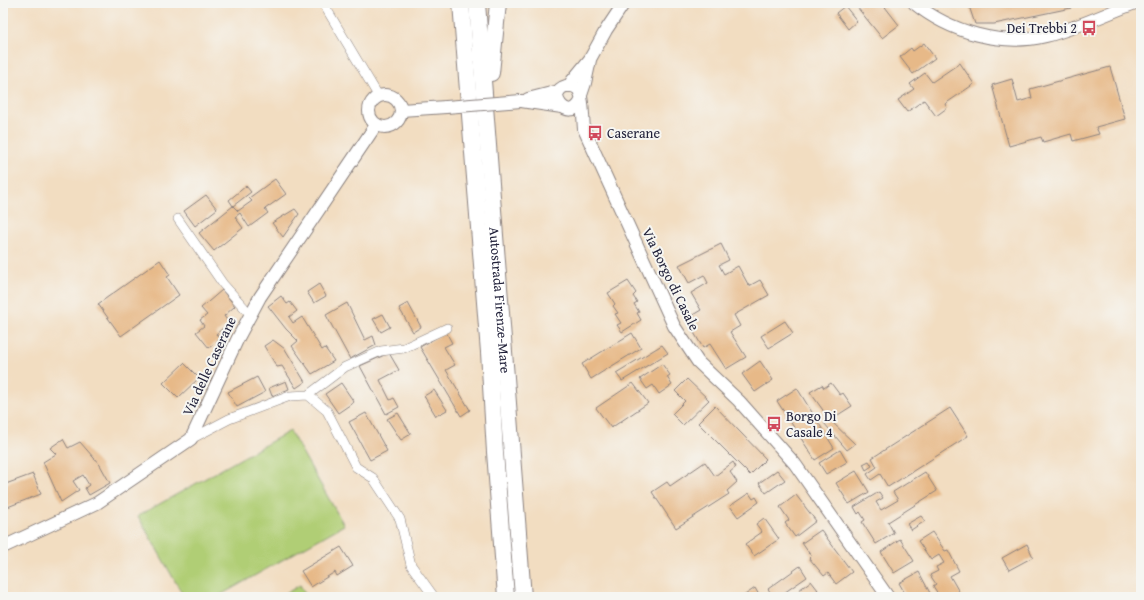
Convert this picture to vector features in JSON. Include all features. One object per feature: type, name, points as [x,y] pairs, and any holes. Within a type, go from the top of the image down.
[{"type":"highway","name":"Autostrada Firenze-Mare","points":[[462,3],[506,597]]},
{"type":"highway","name":"Autostrada Firenze-Mare","points":[[477,3],[523,597]]},
{"type":"highway","points":[[488,145],[492,52],[498,3]]},
{"type":"street","points":[[323,3],[379,97]]},
{"type":"street","points":[[564,108],[558,101],[558,94],[572,81],[590,59],[606,30],[624,3]]},
{"type":"street","points":[[914,3],[936,18],[960,30],[996,38],[1025,40],[1046,36],[1078,26],[1135,3]]},
{"type":"street","points":[[521,101],[574,109],[579,104],[581,98],[590,59]]},
{"type":"street","points":[[401,110],[521,101],[564,88],[577,88],[581,98]]},
{"type":"street","points":[[384,96],[393,98],[397,101],[401,110],[399,118],[393,125],[385,128],[376,125],[370,117],[369,112],[371,103],[379,97],[384,96]]},
{"type":"street","name":"Via Borgo di Casale","points":[[581,98],[584,129],[674,326],[698,362],[739,401],[794,464],[888,597]]},
{"type":"street","name":"Via Borgo di Casale","points":[[564,108],[584,129]]},
{"type":"street","name":"Via delle Caserane","points":[[3,547],[97,502],[191,439],[250,314],[260,297],[376,125]]},
{"type":"street","points":[[178,219],[223,284],[250,314]]},
{"type":"street","points":[[191,439],[229,419],[290,396],[308,395],[345,367],[381,350],[404,348],[447,328]]},
{"type":"street","points":[[308,395],[327,411],[356,467],[373,478],[400,519],[411,566],[434,597]]},
{"type":"green space","points":[[290,431],[344,525],[217,597],[184,597],[138,516]]},
{"type":"green space","points":[[300,585],[307,597],[280,597]]},
{"type":"building","points":[[861,3],[882,3],[899,25],[882,38],[857,7]]},
{"type":"building","points":[[968,3],[989,3],[990,7],[1006,3],[1070,3],[1071,8],[994,24],[975,24]]},
{"type":"building","points":[[845,6],[857,21],[848,29],[836,13]]},
{"type":"building","points":[[924,43],[935,58],[913,74],[900,57],[911,48],[913,51]]},
{"type":"building","points":[[960,63],[974,84],[945,104],[947,108],[936,116],[924,100],[907,112],[898,100],[914,89],[910,84],[925,73],[932,82]]},
{"type":"building","points":[[1110,67],[1125,119],[1096,127],[1099,134],[1073,141],[1071,134],[1043,142],[1041,137],[1009,146],[992,85],[1012,79],[1018,102],[1032,98],[1030,89]]},
{"type":"building","points":[[275,179],[286,194],[265,209],[268,213],[249,227],[240,213],[235,217],[243,228],[214,251],[199,233],[233,206],[238,211],[252,201],[249,198]]},
{"type":"building","points":[[246,186],[251,192],[233,206],[229,200]]},
{"type":"building","points":[[206,195],[217,209],[195,226],[184,211]]},
{"type":"building","points":[[295,209],[299,214],[283,237],[272,223]]},
{"type":"building","points":[[721,244],[729,260],[719,265],[724,274],[738,266],[749,286],[760,280],[769,295],[734,315],[740,326],[730,332],[746,357],[726,369],[710,344],[703,348],[686,319],[701,310],[691,293],[708,283],[704,275],[689,283],[679,265]]},
{"type":"building","points":[[160,260],[170,275],[167,277],[179,295],[121,336],[98,304]]},
{"type":"building","points":[[628,281],[636,293],[633,296],[637,302],[634,304],[639,312],[637,313],[641,320],[622,332],[617,325],[621,323],[615,314],[618,313],[613,306],[615,304],[608,293]]},
{"type":"building","points":[[319,284],[326,296],[314,303],[307,292]]},
{"type":"building","points":[[222,290],[235,306],[224,316],[229,323],[216,334],[220,339],[209,348],[196,332],[204,326],[200,320],[207,315],[201,308]]},
{"type":"building","points":[[281,296],[287,304],[290,302],[297,311],[289,317],[293,323],[302,317],[322,350],[325,348],[334,361],[312,374],[292,346],[298,341],[286,329],[268,306]]},
{"type":"building","points":[[347,303],[365,340],[373,336],[376,345],[350,359],[326,315]]},
{"type":"building","points":[[408,303],[421,327],[413,332],[399,308]]},
{"type":"building","points":[[383,314],[390,327],[381,332],[373,319]]},
{"type":"building","points":[[785,321],[793,333],[769,348],[761,336]]},
{"type":"building","points":[[446,332],[452,343],[444,347],[455,365],[446,370],[470,410],[461,416],[420,347]]},
{"type":"building","points":[[632,333],[641,348],[591,379],[582,364]]},
{"type":"building","points":[[273,340],[285,349],[305,382],[296,388],[282,366],[277,367],[264,346]]},
{"type":"building","points":[[662,345],[668,353],[622,381],[616,373]]},
{"type":"building","points":[[389,353],[399,370],[380,380],[390,400],[394,398],[399,407],[386,414],[360,366]]},
{"type":"building","points":[[760,361],[773,380],[755,392],[742,374]]},
{"type":"building","points":[[184,363],[199,378],[178,398],[163,383]]},
{"type":"building","points":[[662,364],[670,375],[667,377],[672,385],[659,394],[653,385],[647,389],[640,379]]},
{"type":"building","points":[[257,377],[265,392],[237,407],[228,392]]},
{"type":"building","points":[[687,379],[709,400],[683,425],[672,414],[685,401],[675,391]]},
{"type":"building","points":[[286,381],[289,389],[272,396],[269,388]]},
{"type":"building","points":[[341,383],[354,402],[338,413],[325,394]]},
{"type":"building","points":[[633,383],[648,403],[611,428],[596,408]]},
{"type":"building","points":[[831,383],[840,395],[843,393],[852,406],[830,420],[810,392],[822,385],[824,388]]},
{"type":"building","points":[[797,388],[834,448],[815,460],[777,401]]},
{"type":"building","points":[[434,390],[447,410],[436,416],[424,396]]},
{"type":"building","points":[[715,406],[766,459],[750,475],[698,423]]},
{"type":"building","points":[[950,408],[968,436],[888,487],[880,474],[871,480],[867,474],[877,467],[872,458]]},
{"type":"building","points":[[366,413],[387,451],[370,460],[349,422]]},
{"type":"building","points":[[398,413],[411,434],[401,440],[387,419]]},
{"type":"building","points":[[830,420],[855,444],[847,450],[824,423]]},
{"type":"building","points":[[63,439],[68,448],[80,442],[100,465],[110,483],[89,495],[85,488],[89,485],[83,475],[73,481],[79,490],[61,502],[43,462],[56,454],[50,448]]},
{"type":"building","points":[[840,450],[847,462],[826,474],[819,463]]},
{"type":"building","points":[[869,461],[872,466],[866,470],[863,464]]},
{"type":"building","points":[[705,462],[715,476],[733,462],[736,467],[730,472],[737,482],[727,491],[729,494],[676,528],[652,492],[667,482],[670,486]]},
{"type":"building","points":[[777,470],[785,480],[766,493],[759,483]]},
{"type":"building","points":[[856,471],[869,492],[849,504],[836,483]]},
{"type":"building","points":[[925,472],[937,491],[888,522],[894,533],[876,544],[862,522],[865,520],[860,512],[858,514],[854,507],[879,492],[883,498],[876,502],[881,510],[898,500],[893,492]]},
{"type":"building","points":[[33,474],[41,494],[5,508],[3,502],[3,485]]},
{"type":"building","points":[[749,493],[753,499],[756,497],[759,502],[738,517],[730,506]]},
{"type":"building","points":[[796,495],[816,521],[795,537],[785,523],[789,520],[780,507]]},
{"type":"building","points":[[921,516],[925,521],[911,530],[907,524]]},
{"type":"building","points":[[764,518],[779,539],[754,556],[745,544],[762,532],[756,524]]},
{"type":"building","points":[[821,530],[852,572],[836,584],[828,573],[824,576],[809,558],[811,556],[802,543]]},
{"type":"building","points":[[932,532],[945,551],[948,550],[959,571],[950,576],[962,597],[940,597],[933,586],[936,584],[930,575],[938,571],[936,567],[944,563],[939,555],[931,560],[918,541]]},
{"type":"building","points":[[900,539],[914,561],[894,573],[881,552]]},
{"type":"building","points":[[1027,544],[1033,557],[1009,570],[1002,558]]},
{"type":"building","points":[[341,547],[353,566],[337,576],[335,572],[311,587],[301,571]]},
{"type":"building","points":[[800,566],[807,577],[778,597],[774,597],[768,589]]},
{"type":"building","points":[[919,572],[931,595],[928,597],[907,597],[899,583]]},
{"type":"building","points":[[811,581],[818,590],[807,597],[804,597],[799,590]]},
{"type":"building","points":[[755,588],[760,597],[742,597]]},
{"type":"place","name":"Dei Trebbi 2","points":[[1089,28]]},
{"type":"place","name":"Caserane","points":[[595,133]]},
{"type":"place","name":"Borgo Di Casale 4","points":[[774,424]]}]
